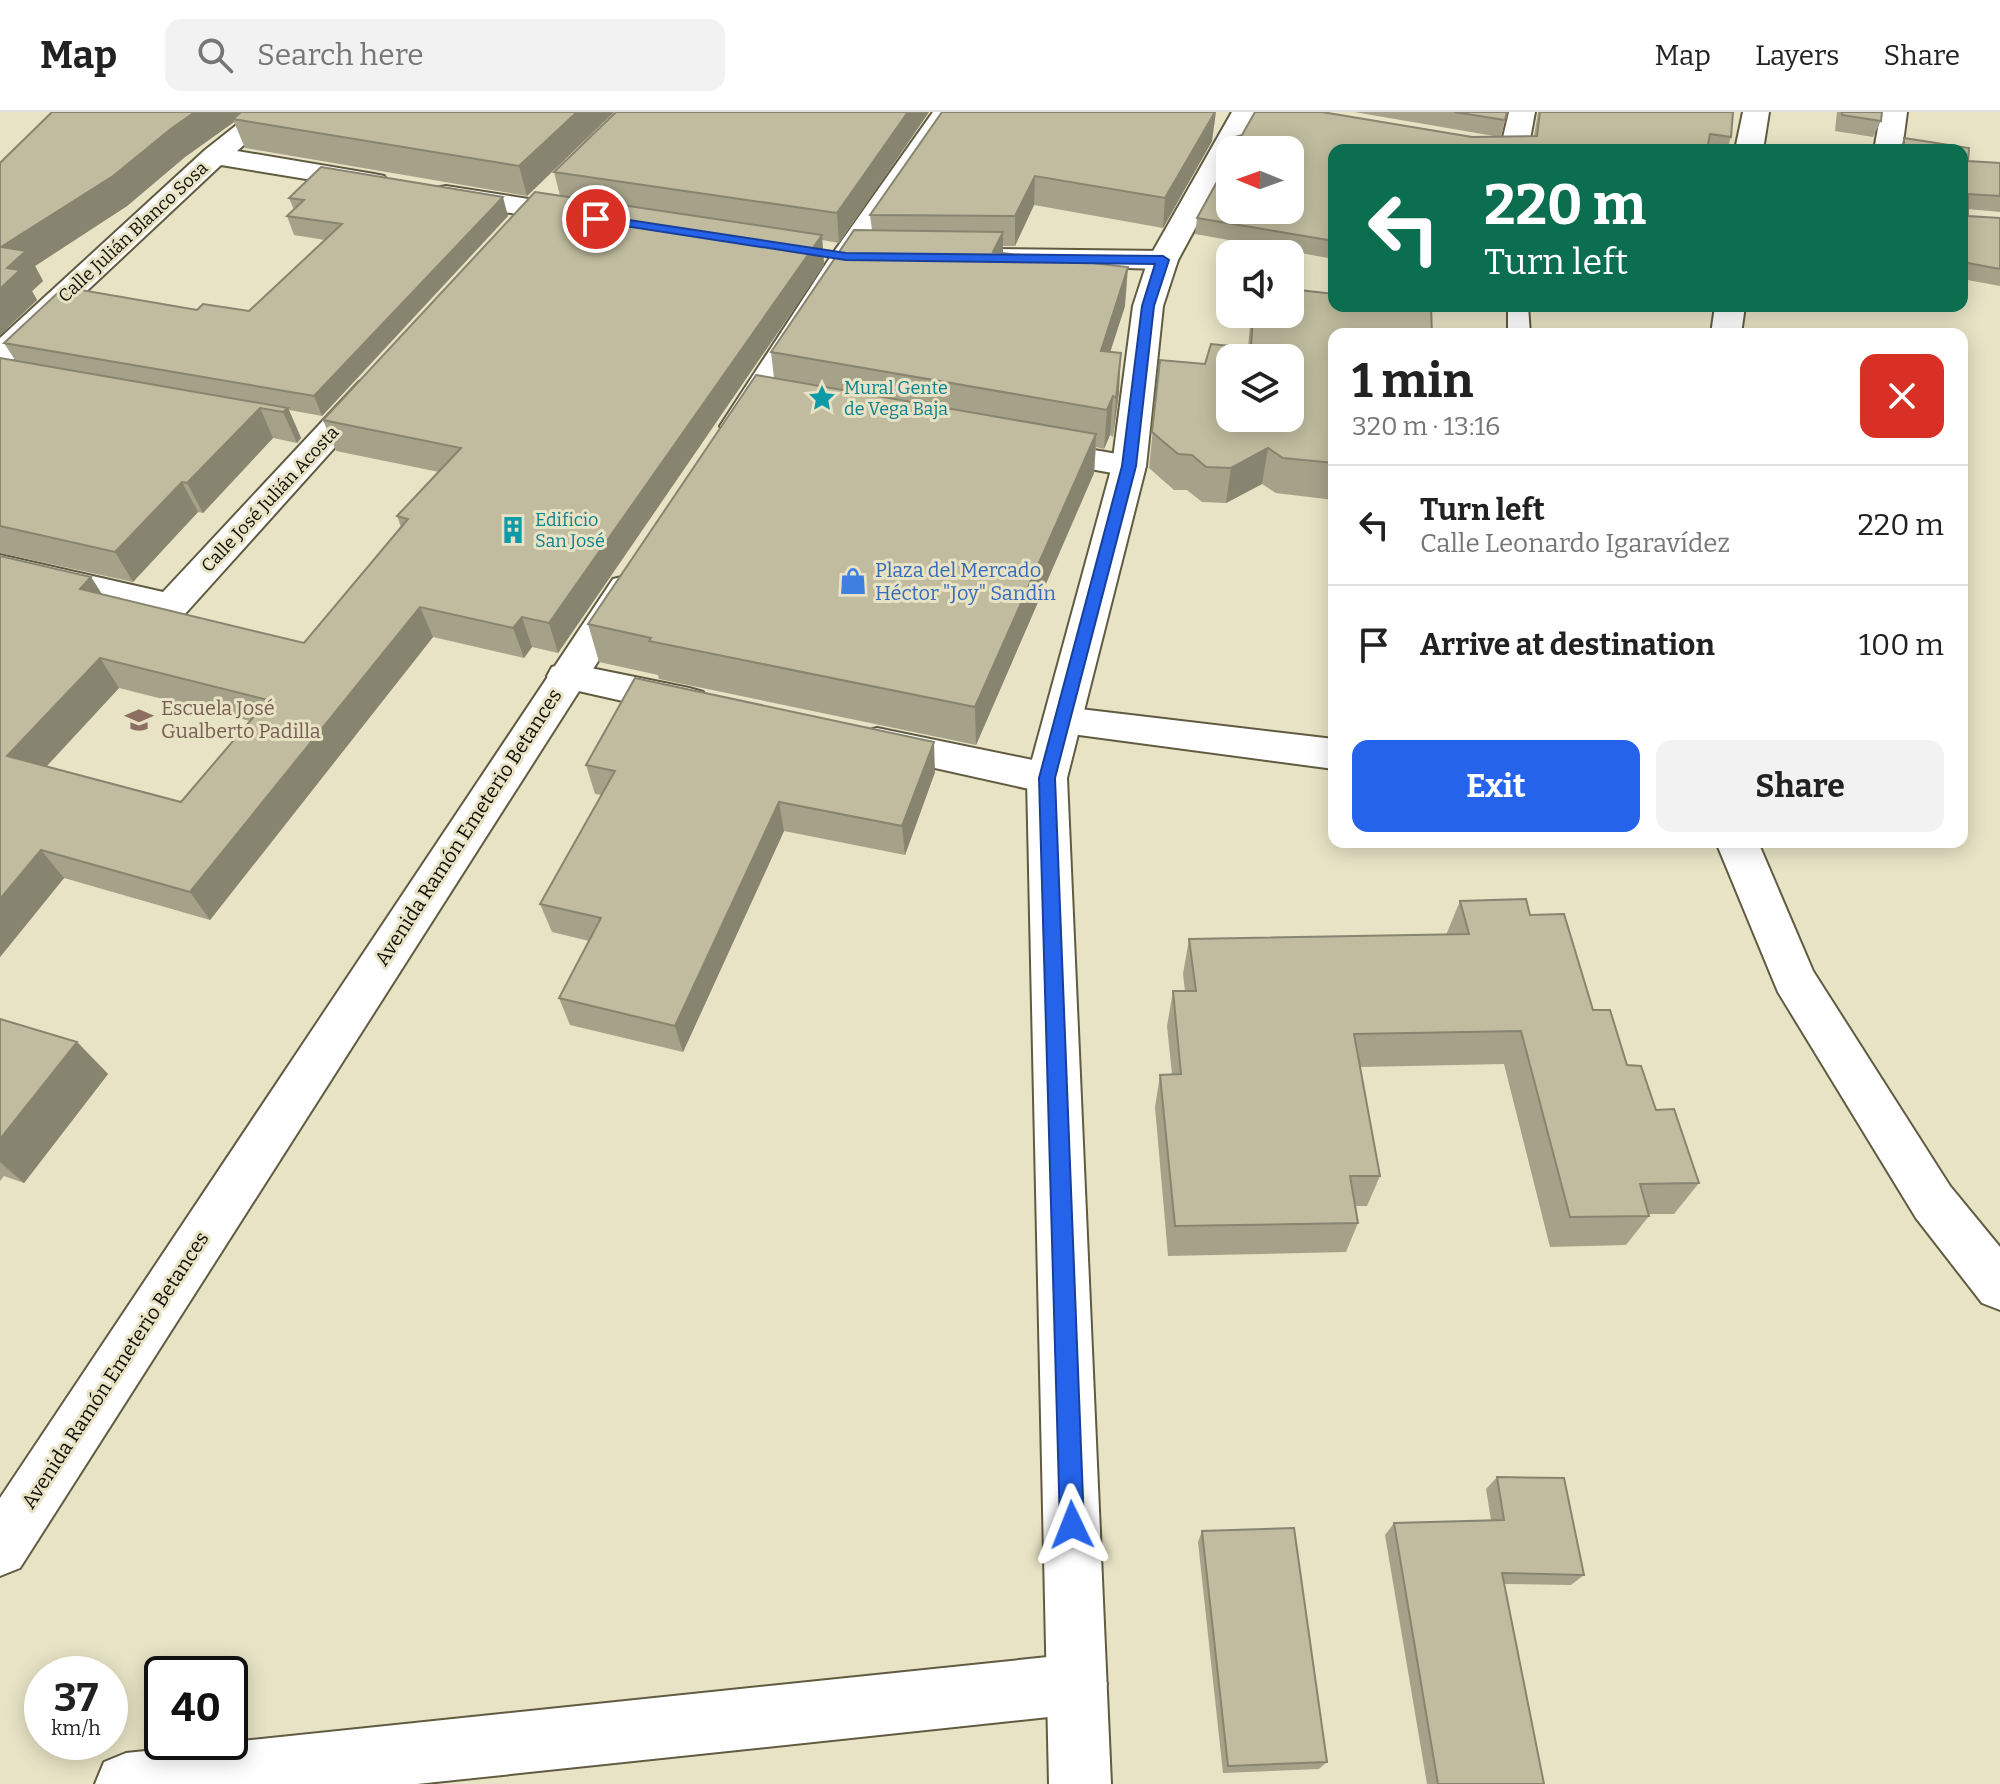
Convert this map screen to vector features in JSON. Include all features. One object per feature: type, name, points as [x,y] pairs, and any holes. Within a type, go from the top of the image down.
[{"type":"street","name":"Calle Julián Blanco Sosa","points":[[5,367],[215,156],[269,112]]},
{"type":"street","points":[[720,449],[769,403],[845,255],[946,112]]},
{"type":"street","points":[[1080,1784],[1047,778],[1129,466],[1148,306],[1163,260],[1245,112]]},
{"type":"street","points":[[1515,144],[1522,112]]},
{"type":"street","points":[[1750,144],[1756,112]]},
{"type":"street","points":[[1889,144],[1894,112]]},
{"type":"street","points":[[215,156],[405,188],[545,198],[612,221]]},
{"type":"street","points":[[513,232],[545,198]]},
{"type":"street","points":[[963,258],[1163,260]]},
{"type":"street","name":"Calle José Julián Acosta","points":[[0,567],[171,606],[318,428],[386,373]]},
{"type":"street","points":[[1004,444],[1129,466]]},
{"type":"street","name":"Avenida Ramón Emeterio Betances","points":[[0,1548],[645,559]]},
{"type":"street","points":[[566,676],[723,709]]},
{"type":"street","points":[[1063,721],[1328,753]]},
{"type":"street","points":[[848,736],[1047,778]]},
{"type":"street","points":[[1739,848],[1794,979],[1933,1202],[2000,1286]]},
{"type":"street","points":[[126,1784],[1077,1684]]},
{"type":"building","points":[[52,112],[195,112],[113,176],[1,247],[26,251],[7,268],[20,270],[0,289],[0,163]]},
{"type":"building","points":[[241,112],[577,112],[519,166],[233,119]]},
{"type":"building","points":[[616,112],[908,112],[837,213],[554,172]]},
{"type":"building","points":[[942,112],[1215,112],[1165,198],[1035,176],[1015,216],[870,215]]},
{"type":"building","points":[[1255,112],[1322,112],[1472,137],[1537,136],[1540,112],[1733,112],[1731,137],[1710,134],[1708,144],[1328,144],[1328,240],[1233,224],[1304,224],[1304,136],[1238,136]]},
{"type":"building","points":[[1454,112],[1507,112],[1505,120]]},
{"type":"building","points":[[1842,112],[1882,112],[1881,121],[1842,115]]},
{"type":"building","points":[[1904,138],[1943,144],[1904,144]]},
{"type":"building","points":[[1968,161],[2000,163],[2000,196],[1968,194]]},
{"type":"building","points":[[321,167],[503,197],[314,396],[4,343],[64,287],[197,310],[203,304],[249,311],[342,224],[287,216],[304,200],[289,198]]},
{"type":"building","points":[[1216,183],[1216,221],[1197,218]]},
{"type":"building","points":[[535,192],[822,235],[549,623],[522,617],[513,628],[420,607],[190,892],[41,850],[0,899],[0,556],[91,577],[80,589],[304,643],[408,519],[397,516],[461,448],[323,420]],"holes":[[[100,658],[268,700],[181,802],[7,756]]]},
{"type":"building","points":[[1968,216],[2000,218],[2000,269],[1968,263]]},
{"type":"building","points":[[854,230],[1003,232],[993,252],[1128,267],[1101,351],[1121,353],[1116,398],[1113,396],[1107,410],[771,352]]},
{"type":"building","points":[[1304,291],[1328,293],[1328,312],[1431,312],[1432,328],[1328,328],[1328,462],[1283,458],[1268,448],[1231,468],[1206,467],[1192,455],[1178,454],[1152,432],[1160,360],[1205,364],[1211,344],[1216,344],[1216,432],[1304,432],[1304,344],[1251,344],[1252,328],[1304,328]]},
{"type":"building","points":[[0,358],[288,408],[283,412],[260,408],[187,483],[182,482],[115,552],[0,526]]},
{"type":"building","name":"Plaza del Mercado Héctor \"Joy\" Sandín","points":[[756,375],[1096,434],[975,707],[649,641],[651,638],[588,624]]},
{"type":"building","points":[[635,678],[934,742],[902,826],[779,802],[675,1026],[559,998],[601,918],[540,904],[615,771],[586,765]]},
{"type":"building","points":[[1526,899],[1530,915],[1564,914],[1593,1010],[1610,1010],[1627,1065],[1641,1066],[1656,1110],[1674,1109],[1699,1183],[1640,1184],[1649,1216],[1570,1217],[1521,1031],[1354,1034],[1380,1176],[1350,1176],[1358,1223],[1175,1226],[1160,1075],[1181,1074],[1173,991],[1196,991],[1189,939],[1469,934],[1460,901]]},
{"type":"building","points":[[0,1019],[77,1042],[0,1139]]},
{"type":"building","points":[[1497,1477],[1564,1478],[1584,1575],[1502,1573],[1544,1784],[1438,1784],[1394,1523],[1504,1520]]},
{"type":"building","points":[[1294,1528],[1327,1762],[1228,1766],[1202,1531]]},
{"type":"place","name":"Mural Gente de Vega Baja","points":[[822,398]]},
{"type":"place","name":"Edificio San José","points":[[513,530]]},
{"type":"place","name":"Plaza del Mercado Héctor \"Joy\" Sandín","points":[[853,581]]},
{"type":"place","name":"Escuela José Gualberto Padilla","points":[[139,720]]},
{"type":"route","points":[[596,219],[846,256],[1163,260],[1148,306],[1129,466],[1047,778],[1072,1525]]}]
